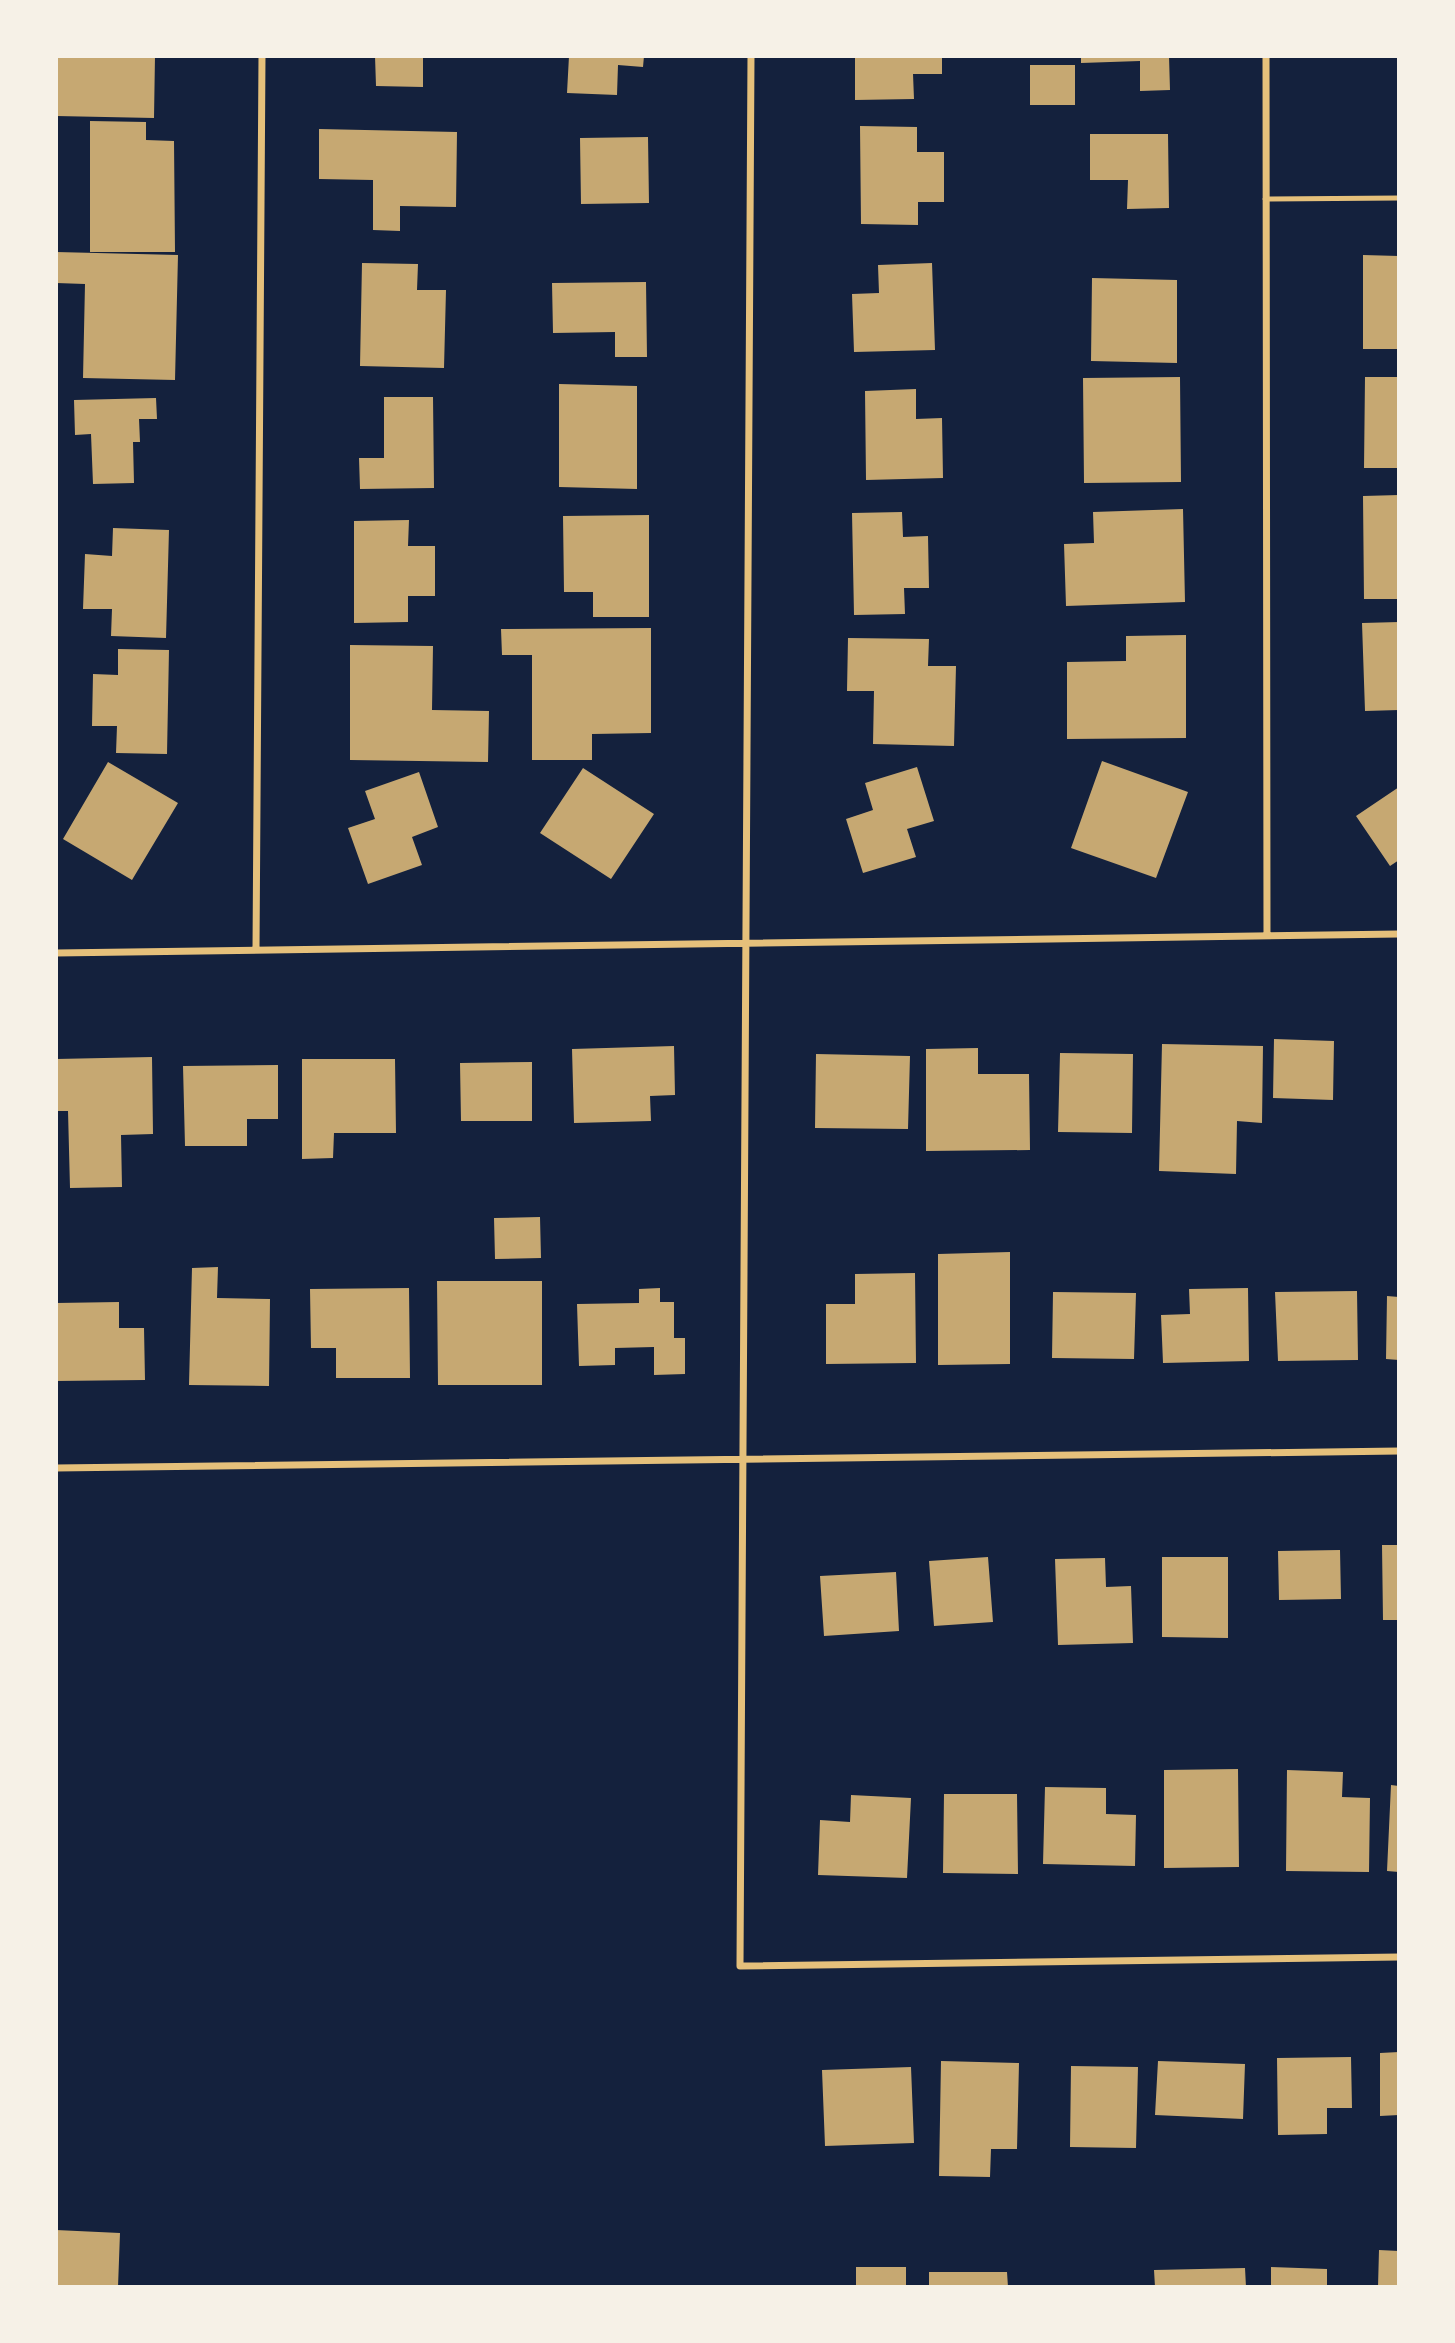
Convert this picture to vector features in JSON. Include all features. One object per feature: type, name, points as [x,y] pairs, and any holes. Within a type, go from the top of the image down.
[{"type":"street","points":[[256,950],[262,56]]},
{"type":"street","points":[[751,56],[740,1966],[1399,1957]]},
{"type":"street","points":[[1266,56],[1267,936]]},
{"type":"street","points":[[56,953],[1399,934]]},
{"type":"street","points":[[56,1468],[1399,1451]]},
{"type":"lane","points":[[1265,199],[1399,198]]},
{"type":"building","points":[[56,56],[155,56],[154,118],[56,116]]},
{"type":"building","points":[[375,56],[423,56],[423,87],[376,86]]},
{"type":"building","points":[[569,56],[644,56],[643,67],[618,65],[617,95],[567,93]]},
{"type":"building","points":[[855,56],[942,56],[942,74],[913,74],[914,99],[855,100]]},
{"type":"building","points":[[1081,56],[1169,56],[1170,90],[1140,91],[1140,61],[1081,63]]},
{"type":"building","points":[[1030,65],[1075,65],[1075,105],[1030,105]]},
{"type":"building","points":[[90,121],[146,122],[146,140],[174,141],[175,252],[90,252]]},
{"type":"building","points":[[860,126],[917,127],[917,152],[944,152],[944,202],[918,202],[918,225],[861,224]]},
{"type":"building","points":[[319,129],[457,132],[456,207],[400,206],[400,231],[373,230],[373,180],[319,179]]},
{"type":"building","points":[[1090,134],[1168,134],[1169,208],[1127,209],[1128,180],[1090,180]]},
{"type":"building","points":[[648,137],[649,203],[581,204],[580,138]]},
{"type":"building","points":[[56,252],[178,255],[175,380],[83,378],[85,284],[56,283]]},
{"type":"building","points":[[1363,255],[1399,256],[1399,349],[1363,349]]},
{"type":"building","points":[[362,263],[418,264],[417,290],[446,290],[444,368],[360,366]]},
{"type":"building","points":[[932,263],[935,350],[854,352],[852,294],[879,293],[878,265]]},
{"type":"building","points":[[1092,278],[1177,280],[1177,363],[1091,361]]},
{"type":"building","points":[[646,282],[647,357],[615,357],[615,332],[553,333],[552,283]]},
{"type":"building","points":[[1180,377],[1181,482],[1084,483],[1083,378]]},
{"type":"building","points":[[1365,377],[1399,377],[1399,468],[1364,468]]},
{"type":"building","points":[[559,384],[637,386],[637,489],[559,487]]},
{"type":"building","points":[[916,389],[916,419],[942,418],[943,478],[866,480],[865,391]]},
{"type":"building","points":[[384,397],[433,397],[434,488],[360,489],[359,458],[384,458]]},
{"type":"building","points":[[156,398],[157,419],[139,419],[140,442],[133,442],[134,483],[93,484],[91,434],[75,435],[74,400]]},
{"type":"building","points":[[1399,495],[1399,599],[1364,599],[1363,496]]},
{"type":"building","points":[[1183,509],[1185,602],[1066,606],[1064,544],[1094,543],[1093,512]]},
{"type":"building","points":[[902,512],[903,537],[928,536],[929,588],[904,588],[905,614],[854,615],[852,513]]},
{"type":"building","points":[[649,515],[649,617],[593,617],[593,592],[564,592],[563,516]]},
{"type":"building","points":[[409,520],[408,546],[435,546],[435,596],[408,596],[408,622],[354,623],[354,521]]},
{"type":"building","points":[[113,528],[169,530],[166,638],[111,636],[112,609],[83,609],[85,554],[112,556]]},
{"type":"building","points":[[1399,622],[1399,710],[1365,711],[1362,623]]},
{"type":"building","points":[[651,628],[651,733],[592,734],[592,760],[532,760],[532,655],[502,655],[501,629]]},
{"type":"building","points":[[1186,635],[1186,738],[1067,739],[1067,662],[1126,661],[1126,636]]},
{"type":"building","points":[[848,638],[929,639],[928,666],[956,666],[954,746],[873,744],[874,691],[847,691]]},
{"type":"building","points":[[350,645],[433,646],[432,710],[489,711],[488,762],[350,760]]},
{"type":"building","points":[[118,649],[169,650],[167,754],[116,753],[117,726],[92,726],[93,674],[118,675]]},
{"type":"building","points":[[1102,761],[1188,792],[1156,878],[1071,848]]},
{"type":"building","points":[[108,762],[178,803],[132,880],[63,839]]},
{"type":"building","points":[[917,767],[934,821],[907,829],[916,857],[863,873],[846,819],[873,810],[865,783]]},
{"type":"building","points":[[583,768],[654,814],[611,879],[540,833]]},
{"type":"building","points":[[419,772],[438,827],[412,837],[422,865],[368,884],[348,828],[375,819],[365,791]]},
{"type":"building","points":[[1399,787],[1399,860],[1390,866],[1356,816]]},
{"type":"building","points":[[1274,1039],[1334,1041],[1333,1100],[1273,1098]]},
{"type":"building","points":[[1162,1044],[1263,1046],[1262,1123],[1237,1121],[1236,1174],[1159,1171]]},
{"type":"building","points":[[674,1046],[675,1095],[650,1096],[651,1121],[574,1123],[572,1049]]},
{"type":"building","points":[[978,1048],[978,1074],[1029,1074],[1030,1150],[926,1151],[926,1049]]},
{"type":"building","points":[[1060,1053],[1133,1054],[1132,1133],[1058,1132]]},
{"type":"building","points":[[816,1054],[910,1056],[908,1129],[815,1128]]},
{"type":"building","points":[[152,1057],[153,1134],[121,1135],[122,1187],[70,1188],[68,1111],[56,1111],[56,1059]]},
{"type":"building","points":[[302,1059],[395,1059],[396,1133],[334,1133],[333,1158],[302,1159]]},
{"type":"building","points":[[532,1062],[532,1121],[461,1121],[460,1063]]},
{"type":"building","points":[[278,1065],[278,1119],[247,1119],[247,1146],[185,1146],[183,1066]]},
{"type":"building","points":[[540,1217],[541,1258],[495,1259],[494,1218]]},
{"type":"building","points":[[1010,1252],[1010,1364],[938,1365],[938,1254]]},
{"type":"building","points":[[218,1267],[217,1298],[270,1299],[269,1386],[189,1385],[192,1268]]},
{"type":"building","points":[[915,1273],[916,1363],[826,1364],[826,1304],[855,1304],[855,1274]]},
{"type":"building","points":[[437,1281],[542,1281],[542,1385],[438,1385]]},
{"type":"building","points":[[409,1288],[410,1378],[336,1378],[336,1348],[311,1348],[310,1289]]},
{"type":"building","points":[[660,1288],[660,1302],[674,1302],[674,1338],[685,1338],[685,1374],[654,1375],[654,1347],[615,1348],[615,1365],[579,1366],[577,1304],[639,1303],[639,1289]]},
{"type":"building","points":[[1248,1288],[1249,1361],[1163,1363],[1161,1315],[1190,1314],[1189,1289]]},
{"type":"building","points":[[1357,1291],[1358,1360],[1278,1361],[1275,1292]]},
{"type":"building","points":[[1053,1292],[1136,1293],[1134,1359],[1052,1358]]},
{"type":"building","points":[[1387,1296],[1399,1297],[1399,1360],[1386,1359]]},
{"type":"building","points":[[119,1302],[119,1328],[144,1328],[145,1380],[56,1381],[56,1303]]},
{"type":"building","points":[[1382,1545],[1399,1545],[1399,1620],[1383,1620]]},
{"type":"building","points":[[1340,1550],[1341,1599],[1279,1600],[1278,1551]]},
{"type":"building","points":[[988,1557],[993,1622],[934,1626],[929,1561]]},
{"type":"building","points":[[1162,1557],[1228,1557],[1228,1638],[1162,1637]]},
{"type":"building","points":[[1105,1558],[1106,1587],[1131,1586],[1133,1643],[1058,1645],[1055,1559]]},
{"type":"building","points":[[896,1572],[899,1631],[824,1636],[820,1576]]},
{"type":"building","points":[[1238,1769],[1239,1867],[1164,1868],[1164,1770]]},
{"type":"building","points":[[1287,1770],[1343,1772],[1342,1797],[1370,1798],[1369,1872],[1286,1871]]},
{"type":"building","points":[[1391,1785],[1399,1786],[1399,1872],[1387,1871]]},
{"type":"building","points":[[1045,1787],[1106,1788],[1106,1814],[1136,1815],[1135,1866],[1043,1864]]},
{"type":"building","points":[[944,1794],[1017,1794],[1018,1874],[943,1873]]},
{"type":"building","points":[[851,1795],[911,1798],[907,1878],[818,1875],[820,1820],[850,1822]]},
{"type":"building","points":[[1399,2052],[1399,2115],[1380,2116],[1380,2053]]},
{"type":"building","points":[[1351,2057],[1352,2108],[1327,2108],[1327,2134],[1278,2135],[1277,2058]]},
{"type":"building","points":[[941,2061],[1019,2063],[1017,2149],[991,2149],[990,2177],[939,2176]]},
{"type":"building","points":[[1158,2061],[1245,2064],[1243,2119],[1155,2115]]},
{"type":"building","points":[[1071,2066],[1138,2067],[1136,2148],[1070,2147]]},
{"type":"building","points":[[911,2067],[914,2143],[825,2146],[822,2070]]},
{"type":"building","points":[[56,2230],[120,2233],[118,2287],[56,2287]]},
{"type":"building","points":[[1379,2250],[1399,2251],[1399,2287],[1378,2287]]},
{"type":"building","points":[[856,2267],[906,2267],[906,2287],[856,2287]]},
{"type":"building","points":[[1271,2267],[1327,2269],[1327,2287],[1271,2287]]},
{"type":"building","points":[[1245,2268],[1246,2287],[1155,2287],[1154,2270]]},
{"type":"building","points":[[929,2272],[1007,2272],[1008,2287],[929,2287]]}]
